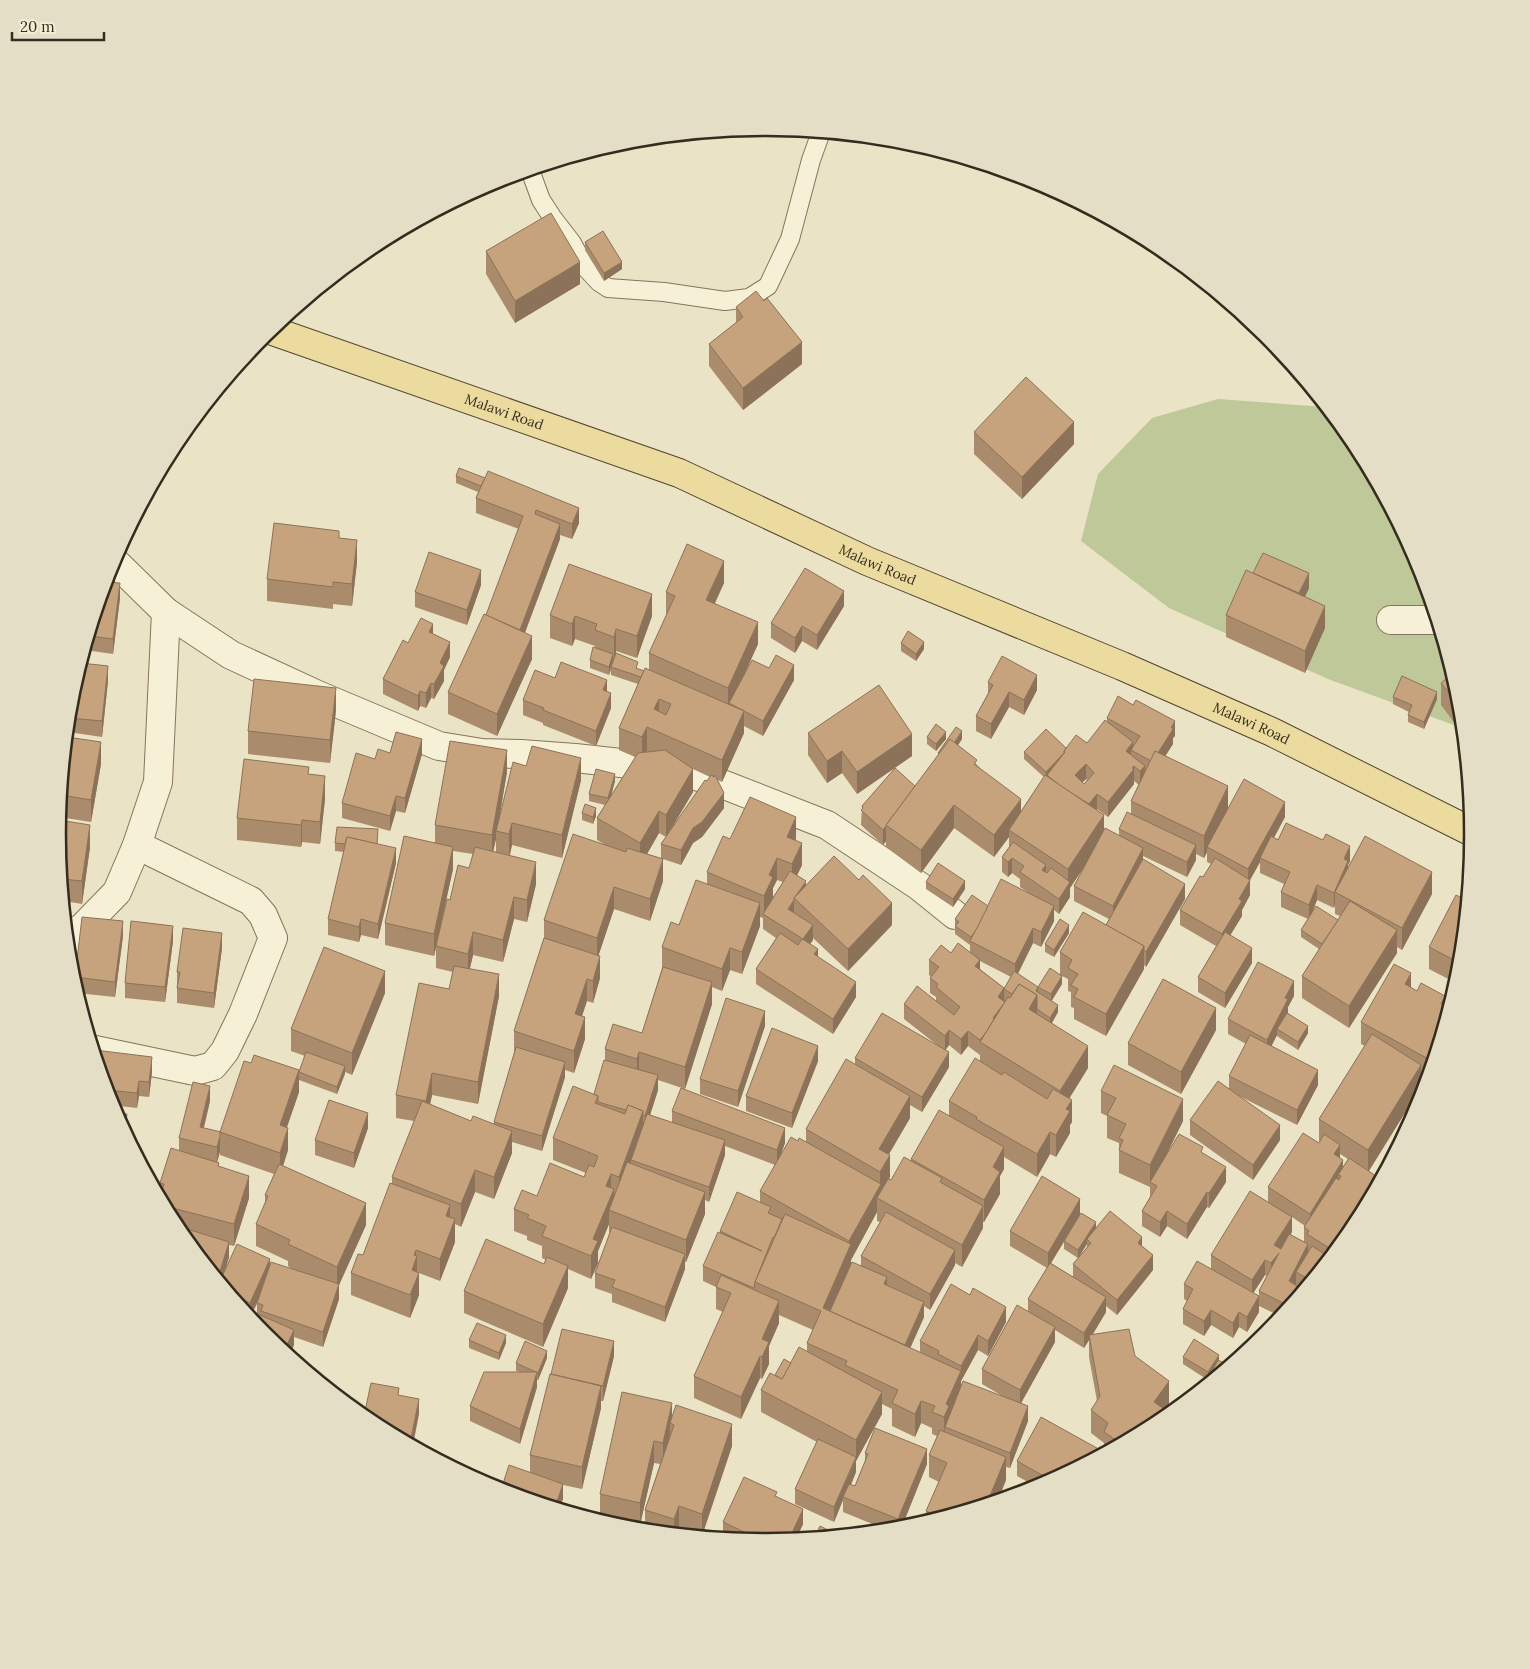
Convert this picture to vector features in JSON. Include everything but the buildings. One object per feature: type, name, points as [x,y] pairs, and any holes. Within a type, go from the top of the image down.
[{"type":"main road","name":"Malawi Road","points":[[278,333],[679,473],[867,561],[1113,662],[1272,732],[1464,828]]},
{"type":"street","points":[[119,566],[166,612],[231,655],[320,696],[439,746],[482,754],[566,757],[668,768],[717,782],[827,825],[919,886],[955,915]]},
{"type":"street","points":[[73,931],[116,892],[137,845],[158,782],[166,612]]},
{"type":"street","points":[[1391,620],[1430,620]]},
{"type":"street","points":[[101,1051],[195,1071],[213,1066],[225,1051],[243,1014],[273,938],[263,915],[251,901],[137,845]]},
{"type":"lane","points":[[532,176],[541,200],[572,244],[585,267],[599,282],[608,288],[664,292],[725,300],[749,298],[768,286],[790,239],[810,160],[819,138]]},
{"type":"green space","points":[[1218,399],[1317,406],[1346,446],[1370,485],[1392,525],[1411,567],[1427,610],[1440,654],[1455,725],[1328,679],[1169,608],[1081,541],[1098,474],[1152,418]]}]
